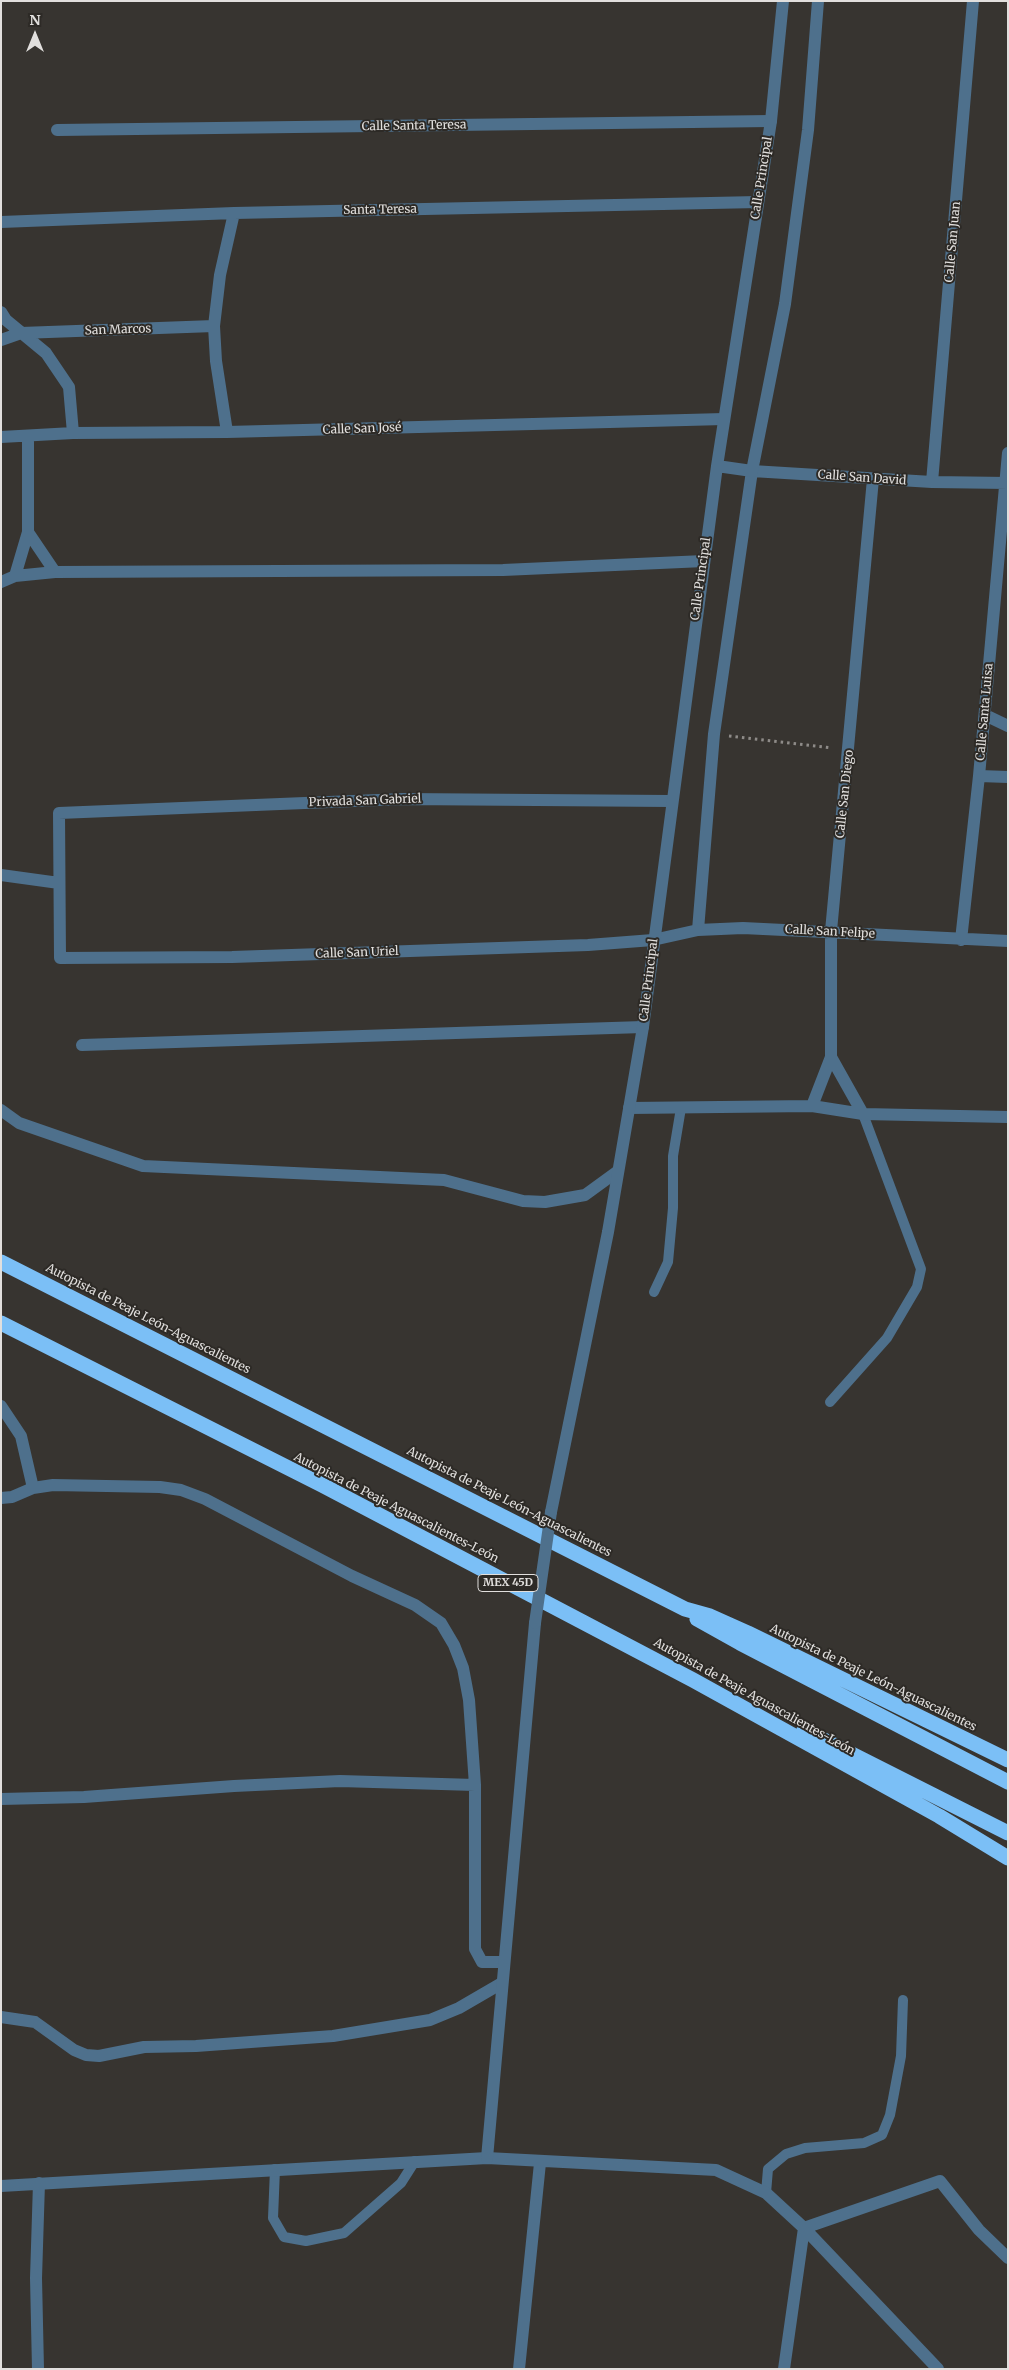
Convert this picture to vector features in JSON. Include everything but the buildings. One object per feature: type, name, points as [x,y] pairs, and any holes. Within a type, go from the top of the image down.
[{"type":"highway","name":"Autopista de Peaje León-Aguascalientes","points":[[1,1262],[684,1609],[710,1616],[748,1633],[1008,1760]]},
{"type":"highway","name":"Autopista de Peaje Aguascalientes-León","points":[[1,1323],[322,1485],[693,1680],[940,1816],[1008,1858]]},
{"type":"highway","points":[[684,1609],[710,1627],[1008,1782]]},
{"type":"highway","points":[[693,1680],[758,1707],[1008,1833]]},
{"type":"street","name":"Calle Principal","points":[[487,2158],[535,1623],[551,1512],[608,1232],[643,1027],[717,466],[771,121],[782,1]]},
{"type":"street","points":[[698,930],[714,734],[752,471],[785,304],[808,130],[818,1]]},
{"type":"street","name":"Calle San Juan","points":[[932,482],[973,1]]},
{"type":"street","name":"Calle Santa Teresa","points":[[58,130],[771,121]]},
{"type":"street","name":"Santa Teresa","points":[[1,222],[234,213],[758,202]]},
{"type":"street","points":[[227,432],[216,361],[214,326],[220,275],[234,213]]},
{"type":"street","points":[[3,317],[46,353],[69,387],[73,433]]},
{"type":"street","name":"San Marcos","points":[[1,340],[21,334],[214,326]]},
{"type":"street","name":"Calle San José","points":[[1,437],[73,433],[227,432],[724,419]]},
{"type":"street","points":[[15,576],[28,532],[28,437]]},
{"type":"street","name":"Calle Santa Luisa","points":[[961,940],[985,715],[1007,483],[1008,453]]},
{"type":"street","name":"Calle San David","points":[[717,466],[752,471],[873,479],[1007,483]]},
{"type":"street","name":"Calle San Diego","points":[[812,1106],[831,1057],[831,931],[873,479]]},
{"type":"street","points":[[28,532],[55,572]]},
{"type":"street","points":[[1,582],[15,576],[55,572],[503,570],[704,561]]},
{"type":"street","points":[[985,715],[1008,726]]},
{"type":"street","points":[[979,776],[1008,777]]},
{"type":"street","name":"Privada San Gabriel","points":[[59,884],[59,813],[403,799],[672,802]]},
{"type":"street","points":[[1,874],[59,884]]},
{"type":"street","name":"Calle San Uriel","points":[[59,884],[60,958],[358,953],[624,944],[653,940]]},
{"type":"street","name":"Calle San Felipe","points":[[653,940],[698,930],[743,928],[831,931],[1008,942]]},
{"type":"street","points":[[82,1046],[643,1027]]},
{"type":"street","points":[[831,1057],[863,1114]]},
{"type":"street","points":[[629,1108],[812,1106],[863,1114],[1008,1117]]},
{"type":"street","points":[[1,1110],[19,1123],[143,1166],[444,1180],[523,1202],[545,1202],[585,1194],[618,1171]]},
{"type":"street","points":[[1,1406],[22,1436],[33,1488]]},
{"type":"street","points":[[1,1498],[12,1497],[33,1488],[53,1485],[160,1487],[181,1490],[205,1499],[336,1568],[415,1605],[441,1623],[454,1644],[463,1668],[470,1700],[475,1785],[475,1949],[482,1962],[504,1962]]},
{"type":"street","points":[[1,1798],[84,1797],[234,1786],[340,1781],[475,1785]]},
{"type":"street","points":[[1,2017],[35,2022],[74,2050],[86,2055],[99,2056],[144,2047],[196,2046],[333,2036],[430,2020],[459,2008],[502,1983]]},
{"type":"street","points":[[1,2186],[487,2158],[540,2163],[716,2170],[766,2193],[804,2228],[938,2369]]},
{"type":"street","points":[[519,2369],[540,2163]]},
{"type":"street","points":[[804,2228],[940,2181],[979,2230],[1008,2258]]},
{"type":"street","points":[[38,2369],[36,2278],[39,2183]]},
{"type":"street","points":[[784,2369],[804,2228]]},
{"type":"lane","points":[[654,1292],[668,1262],[673,1208],[673,1156],[681,1108]]},
{"type":"lane","points":[[830,1402],[888,1338],[917,1287],[921,1269],[863,1114]]},
{"type":"lane","points":[[766,2193],[768,2169],[786,2154],[805,2148],[864,2143],[882,2135],[890,2115],[901,2056],[903,2000]]},
{"type":"lane","points":[[276,2169],[272,2218],[284,2237],[306,2241],[344,2234],[401,2183],[414,2161]]},
{"type":"path","points":[[714,734],[849,750]]}]
